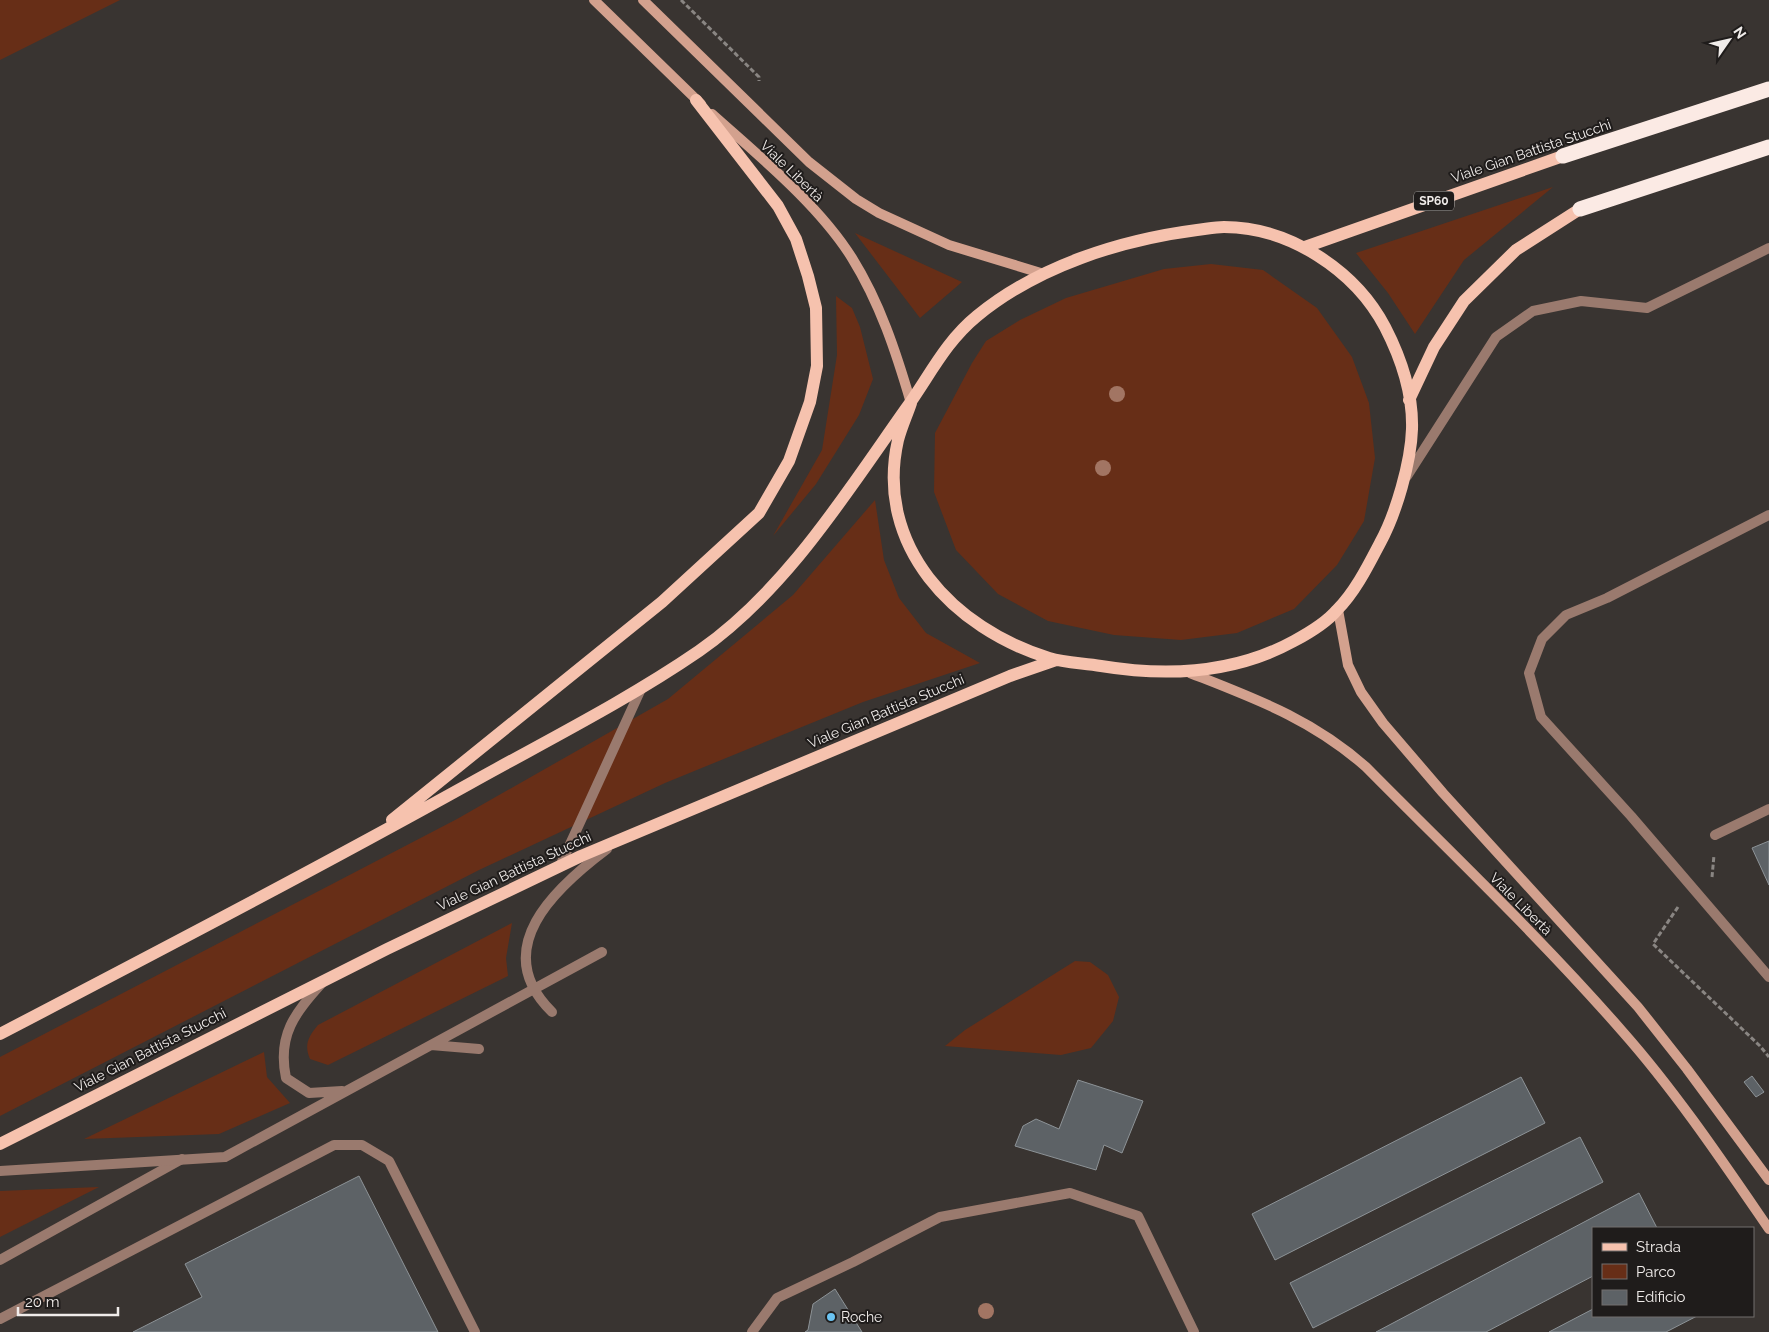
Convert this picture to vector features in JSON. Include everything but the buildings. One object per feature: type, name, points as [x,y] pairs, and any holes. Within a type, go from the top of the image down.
[{"type":"highway","name":"Viale Gian Battista Stucchi","points":[[1563,156],[1769,89]]},
{"type":"highway","points":[[1580,210],[1769,147]]},
{"type":"main road","name":"Viale Libertà","points":[[594,0],[696,100],[783,178],[824,222],[852,257],[872,293],[888,328],[911,403]]},
{"type":"main road","name":"Viale Libertà","points":[[643,0],[809,162],[856,199],[878,213],[949,245],[1044,274]]},
{"type":"main road","points":[[364,843],[662,602],[759,513],[789,461],[810,402],[817,366],[816,308],[808,276],[796,239],[778,206],[696,100]]},
{"type":"main road","name":"Viale Gian Battista Stucchi","points":[[1305,247],[1563,156]]},
{"type":"main road","points":[[1409,400],[1434,347],[1464,301],[1516,250],[1580,210]]},
{"type":"main road","name":"Viale Gian Battista Stucchi","points":[[0,1034],[364,843],[641,689],[706,646],[758,600],[809,546],[911,403],[949,343],[973,319],[990,306],[1044,274],[1120,244],[1173,233],[1224,227],[1269,234],[1305,247],[1355,284],[1377,311],[1402,366],[1409,400],[1412,431],[1402,483],[1390,525],[1355,587],[1338,610],[1310,633],[1275,651],[1241,663],[1190,673],[1125,670],[1056,660],[1012,645],[975,623],[949,602],[924,574],[910,548],[898,513],[894,477],[898,442],[911,403]]},
{"type":"main road","name":"Viale Libertà","points":[[1338,610],[1348,665],[1361,692],[1383,723],[1443,793],[1638,1007],[1709,1098],[1769,1180]]},
{"type":"main road","name":"Viale Gian Battista Stucchi","points":[[0,1144],[325,980],[560,866],[1010,676],[1056,660]]},
{"type":"main road","name":"Viale Libertà","points":[[1190,673],[1272,706],[1311,726],[1344,748],[1366,767],[1547,949],[1624,1033],[1657,1073],[1769,1229]]},
{"type":"street","points":[[1402,483],[1496,337],[1533,310],[1581,301],[1648,308],[1769,248]]},
{"type":"street","points":[[1769,514],[1607,598],[1566,615],[1542,639],[1529,673],[1541,717],[1631,816],[1769,977]]},
{"type":"street","points":[[560,866],[641,689]]},
{"type":"street","points":[[1715,835],[1769,809]]},
{"type":"street","points":[[552,1012],[537,997],[526,962],[531,927],[551,897],[580,869],[616,842]]},
{"type":"street","points":[[0,1171],[225,1157],[602,952]]},
{"type":"street","points":[[325,980],[298,1010],[286,1033],[282,1060],[286,1078],[309,1093],[345,1091]]},
{"type":"street","points":[[430,1045],[480,1049]]},
{"type":"street","points":[[0,1320],[334,1145],[362,1145],[389,1160],[475,1332]]},
{"type":"street","points":[[0,1260],[182,1159]]},
{"type":"street","points":[[752,1332],[777,1298],[854,1262],[940,1217],[1070,1193],[1138,1216],[1194,1332]]},
{"type":"path","points":[[1715,835],[1712,880],[1692,888],[1653,944],[1760,1046],[1769,1057]]},
{"type":"green space","points":[[0,0],[120,0],[0,60]]},
{"type":"green space","points":[[1553,187],[1464,260],[1415,334],[1388,293],[1356,253]]},
{"type":"green space","points":[[855,233],[962,282],[920,318]]},
{"type":"green space","points":[[1211,264],[1263,270],[1317,308],[1352,357],[1369,403],[1375,458],[1364,521],[1337,565],[1294,609],[1237,633],[1181,640],[1114,635],[1048,621],[998,594],[956,550],[934,492],[935,433],[972,363],[986,341],[1020,320],[1066,298],[1164,269]]},
{"type":"green space","points":[[836,296],[852,308],[860,327],[873,379],[859,415],[816,484],[773,536],[822,450],[837,355]]},
{"type":"green space","points":[[875,500],[884,560],[899,598],[926,633],[980,663],[863,702],[665,783],[479,870],[0,1116],[0,1057],[457,819],[668,699],[793,595]]},
{"type":"green space","points":[[512,923],[506,958],[508,976],[328,1065],[310,1059],[307,1045],[318,1025]]},
{"type":"green space","points":[[1075,961],[1090,962],[1108,975],[1119,997],[1113,1021],[1091,1048],[1061,1055],[945,1046],[965,1030]]},
{"type":"green space","points":[[264,1052],[267,1077],[290,1103],[219,1134],[84,1139]]},
{"type":"green space","points":[[99,1187],[0,1237],[0,1191]]},
{"type":"place","name":"Roche","points":[[831,1317]]}]
